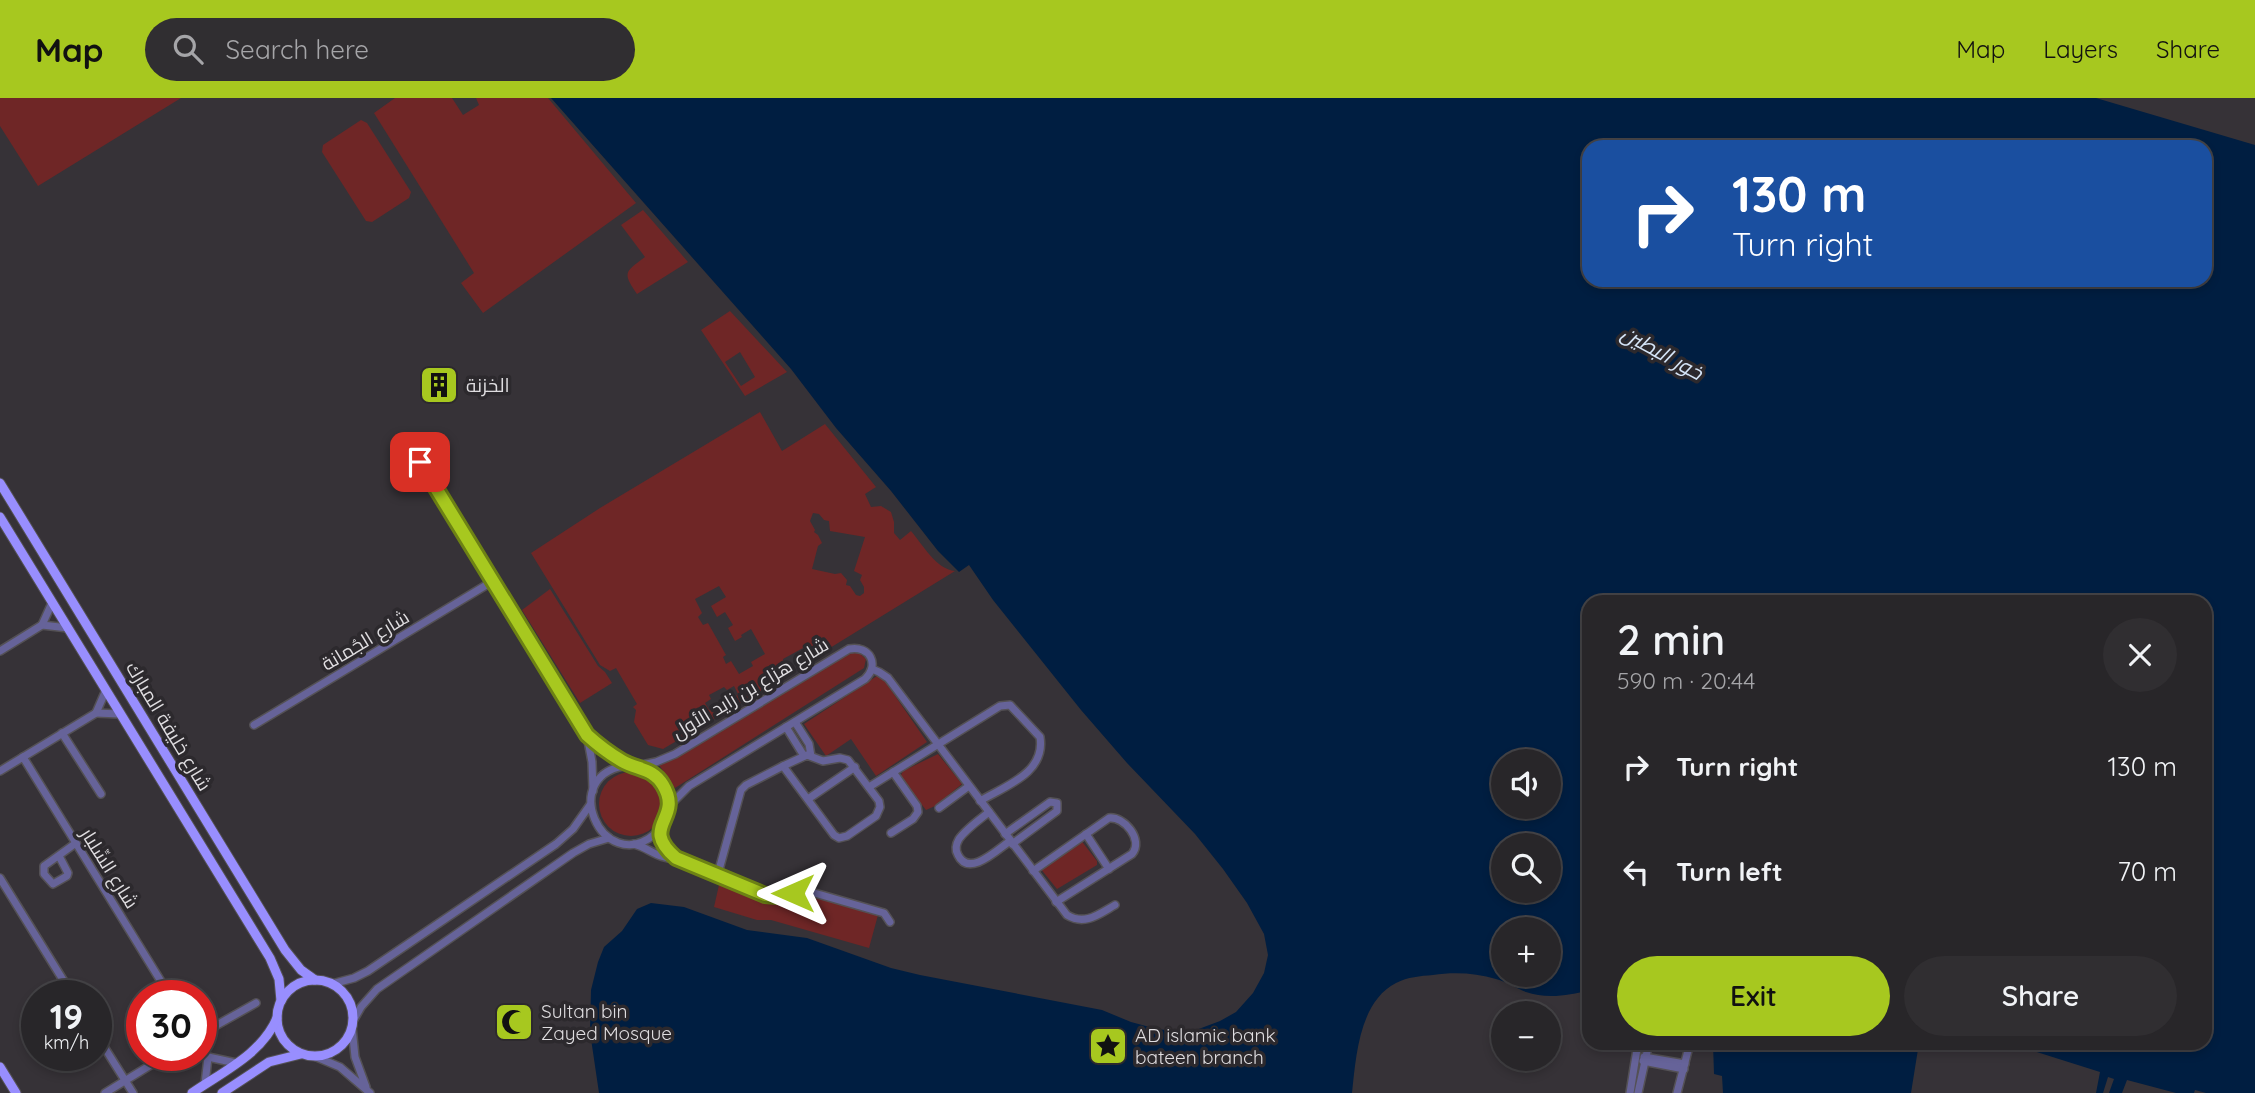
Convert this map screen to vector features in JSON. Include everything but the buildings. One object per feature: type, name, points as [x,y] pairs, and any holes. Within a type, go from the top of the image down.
[{"type":"main road","name":"شارع خليفة المبارك","points":[[0,483],[285,950],[295,964],[315,980]]},
{"type":"main road","name":"شارع خليفة المبارك","points":[[0,517],[270,958],[279,979],[281,1001]]},
{"type":"main road","points":[[191,1093],[259,1046],[270,1032],[281,1001],[295,986],[315,980],[332,984],[348,999],[352,1024],[349,1035],[338,1048],[314,1056],[302,1053],[285,1042],[279,1030],[277,1016]]},
{"type":"main road","points":[[222,1093],[269,1062],[302,1053]]},
{"type":"main road","points":[[0,1067],[16,1093]]},
{"type":"street","points":[[414,452],[587,735],[607,751],[633,766],[651,772],[666,790],[669,806],[664,823],[647,839],[632,844]]},
{"type":"street","name":"شارع الجُمانة","points":[[254,725],[493,581]]},
{"type":"street","points":[[0,650],[42,625],[52,603]]},
{"type":"street","points":[[42,625],[68,628]]},
{"type":"street","name":"شارع هزاع بن زايد الأول","points":[[633,766],[656,762],[675,754],[849,649],[860,648],[867,652],[873,661],[873,669]]},
{"type":"street","points":[[669,806],[689,786],[865,679],[873,669],[888,678],[1067,915],[1080,920],[1089,919],[1115,905]]},
{"type":"street","points":[[96,713],[106,690]]},
{"type":"street","points":[[869,787],[1003,704],[1013,707],[1036,731],[1041,744],[1033,768],[980,801]]},
{"type":"street","points":[[0,771],[96,713],[120,714]]},
{"type":"street","points":[[795,722],[809,744],[807,756]]},
{"type":"street","points":[[783,766],[832,833],[842,838],[878,813],[879,801],[855,767],[846,759],[826,762],[807,756],[786,727]]},
{"type":"street","points":[[62,733],[101,794]]},
{"type":"street","points":[[587,735],[593,791]]},
{"type":"street","points":[[717,877],[741,790],[746,785],[807,756]]},
{"type":"street","name":"شارع السِّلبار","points":[[23,757],[160,980]]},
{"type":"street","points":[[332,984],[368,971],[556,844],[578,823],[590,805],[596,784],[607,772],[622,766],[633,766]]},
{"type":"street","points":[[807,799],[855,767]]},
{"type":"street","points":[[891,833],[913,819],[918,812],[893,772]]},
{"type":"street","points":[[939,808],[969,786]]},
{"type":"street","points":[[989,812],[958,840],[957,852],[960,859],[971,864],[979,863],[1057,811],[1057,803],[1050,802],[1005,834]]},
{"type":"street","points":[[590,805],[597,827],[609,838],[647,848],[665,858],[676,858]]},
{"type":"street","points":[[1033,871],[1109,818],[1120,819],[1136,838],[1135,852],[1056,902]]},
{"type":"street","points":[[659,830],[664,847],[676,858],[717,877],[769,896],[799,892],[817,893],[884,913],[890,922]]},
{"type":"street","points":[[1086,834],[1109,869]]},
{"type":"street","points":[[368,1090],[355,1057],[352,1024],[361,1007],[377,989],[573,852],[609,838]]},
{"type":"street","points":[[59,856],[76,843]]},
{"type":"street","points":[[658,854],[664,847]]},
{"type":"street","points":[[0,878],[63,980]]},
{"type":"street","points":[[217,1025],[256,1003]]},
{"type":"street","points":[[1630,1093],[1637,1050]]},
{"type":"street","points":[[1638,1093],[1647,1050]]},
{"type":"street","points":[[1677,1093],[1688,1050]]},
{"type":"street","points":[[314,1056],[340,1067],[368,1090]]},
{"type":"street","points":[[1636,1058],[1684,1066]]},
{"type":"street","points":[[217,1059],[236,1063]]},
{"type":"street","points":[[112,1060],[133,1093]]},
{"type":"street","points":[[105,1093],[141,1071]]},
{"type":"street","points":[[205,1084],[206,1071]]},
{"type":"shaded area","points":[[0,98],[181,98],[38,186],[0,126]]},
{"type":"shaded area","points":[[395,98],[452,98],[463,115],[479,105],[476,98],[548,98],[636,203],[483,313],[461,283],[474,273],[374,113]]},
{"type":"shaded area","points":[[361,120],[367,123],[411,192],[409,198],[372,222],[366,221],[322,152],[323,145]]},
{"type":"shaded area","points":[[643,210],[688,262],[637,294],[629,281],[628,273],[645,257],[621,225]]},
{"type":"shaded area","points":[[730,311],[787,372],[745,396],[701,330]],"holes":[[[740,352],[755,377],[741,386],[725,362]]]},
{"type":"shaded area","points":[[760,412],[782,451],[825,424],[876,487],[865,494],[871,507],[881,506],[891,512],[894,533],[900,540],[911,531],[936,561],[955,571],[825,651],[815,648],[808,654],[803,648],[783,659],[784,669],[775,673],[774,683],[663,749],[648,745],[634,722],[636,710],[633,707],[637,704],[616,668],[610,671],[600,665],[531,553],[600,508]],"holes":[[[813,513],[829,521],[830,531],[865,537],[854,571],[862,575],[860,580],[864,593],[860,596],[846,585],[847,580],[841,573],[812,569],[818,546],[822,543],[810,521]],[[719,586],[726,597],[711,606],[717,617],[725,612],[733,625],[728,628],[735,641],[751,629],[765,654],[751,662],[753,666],[739,674],[731,661],[726,664],[723,657],[726,655],[708,623],[703,625],[698,617],[702,613],[695,599]],[[734,686],[739,701],[715,715],[705,703],[711,699],[709,695],[724,687],[727,690]]]},
{"type":"shaded area","points":[[550,589],[598,666],[612,683],[580,703],[522,610]]},
{"type":"shaded area","points":[[847,652],[858,652],[866,659],[864,668],[675,788],[659,765],[693,747]]},
{"type":"shaded area","points":[[880,674],[927,742],[876,776],[851,739],[826,756],[804,724]]},
{"type":"shaded area","points":[[938,754],[962,784],[926,810],[900,777],[903,771]]},
{"type":"shaded area","points":[[631,772],[643,774],[654,781],[661,792],[661,816],[654,827],[643,834],[631,836],[619,834],[608,827],[601,816],[599,804],[601,792],[608,781],[619,774]]},
{"type":"shaded area","points":[[1080,839],[1097,861],[1097,865],[1057,889],[1040,868]]},
{"type":"shaded area","points":[[719,885],[774,900],[802,894],[878,915],[869,948],[714,907]]},
{"type":"water","name":"خور البطين","points":[[551,98],[2096,98],[2255,145],[2255,1093],[2206,1093],[2195,1090],[2194,1093],[2176,1093],[2127,1080],[2122,1093],[2109,1093],[2114,1079],[2108,1077],[2103,1093],[2096,1093],[2100,1072],[2030,1050],[2212,1050],[2212,595],[1582,595],[1582,991],[1549,996],[1515,987],[1561,987],[1561,917],[1491,917],[1491,978],[1449,974],[1410,978],[1396,983],[1374,1003],[1358,1047],[1352,1093],[599,1093],[590,1032],[591,990],[598,962],[604,947],[622,931],[637,909],[651,903],[684,907],[747,930],[807,938],[891,968],[1102,1010],[1131,1022],[1174,1031],[1196,1030],[1236,1012],[1253,993],[1264,973],[1268,955],[1264,934],[1247,903],[1223,869],[1195,834],[1081,710],[993,600],[969,565],[959,572],[938,551],[891,491],[836,428],[791,369]]},
{"type":"water","points":[[1713,1050],[1918,1050],[1911,1093],[1723,1093],[1722,1076],[1714,1074]]},
{"type":"place","name":"الخزنة","points":[[439,385]]},
{"type":"place","name":"Sultan bin Zayed Mosque","points":[[514,1022]]},
{"type":"place","name":"AD islamic bank bateen branch","points":[[1108,1046]]},
{"type":"route","points":[[420,462],[587,735],[622,761],[651,772],[662,783],[669,806],[659,836],[670,853],[717,877],[765,895],[793,893]]}]
